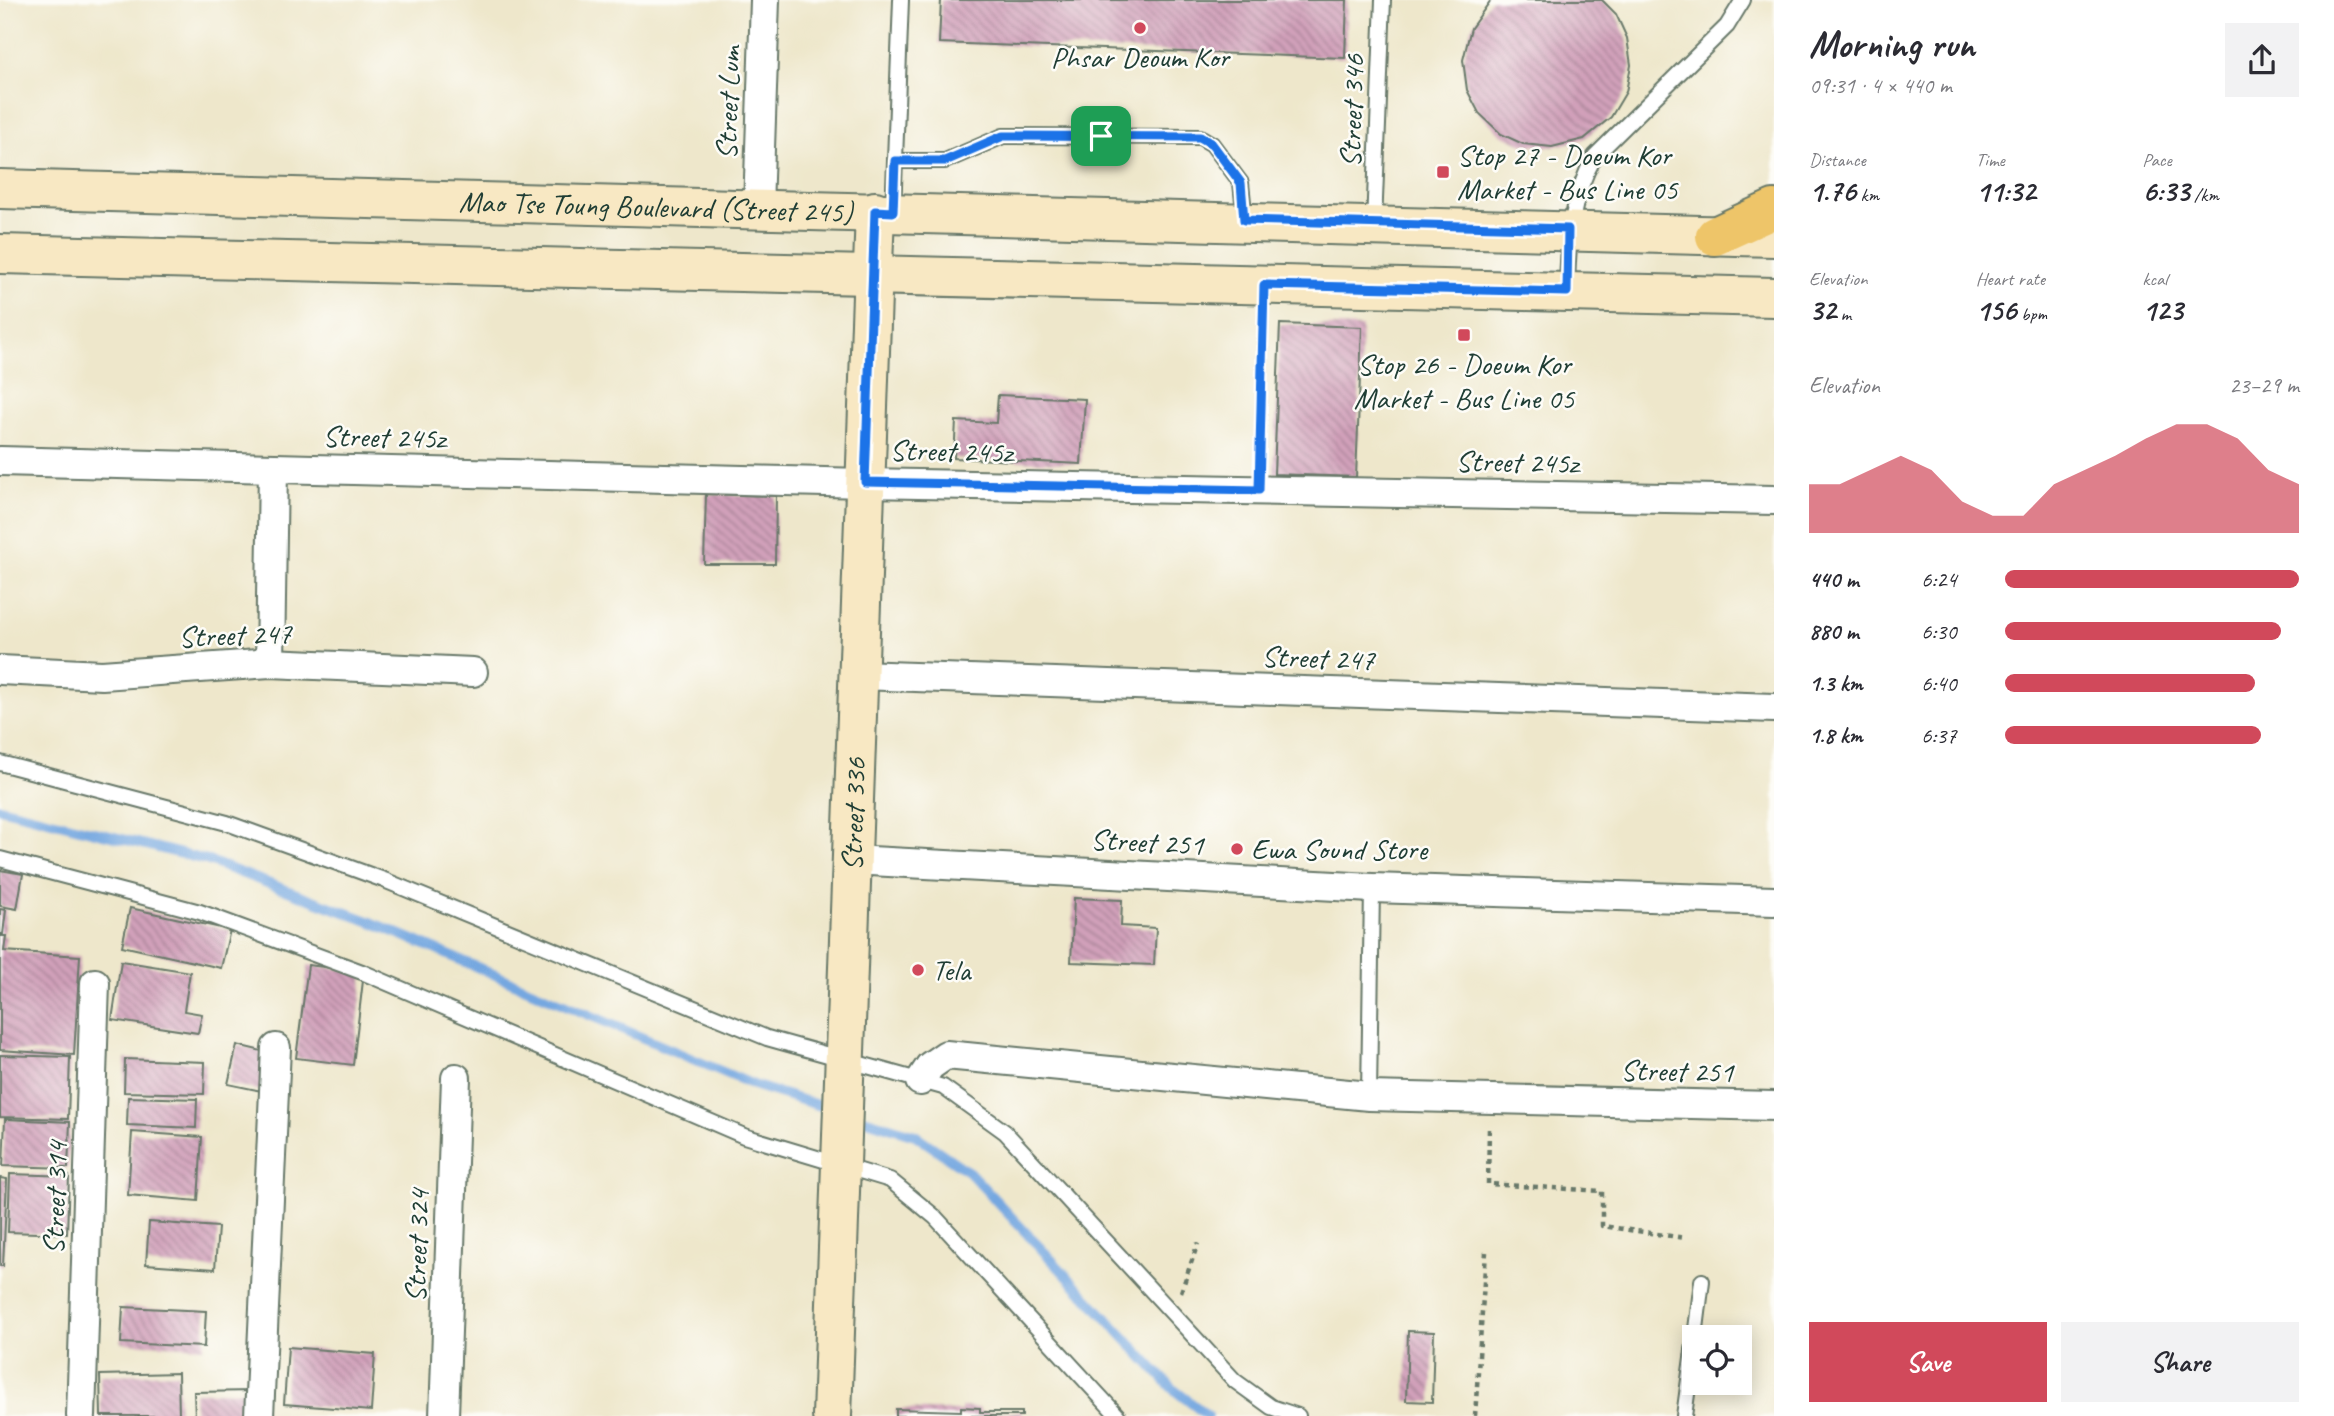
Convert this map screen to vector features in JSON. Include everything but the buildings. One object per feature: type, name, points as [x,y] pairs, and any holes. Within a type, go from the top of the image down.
[{"type":"main road","name":"Mao Tse Toung Boulevard (Street 245)","points":[[0,188],[758,208],[887,216],[1374,223],[1774,237]]},
{"type":"main road","points":[[1715,236],[1774,209]]},
{"type":"main road","name":"Street 336","points":[[832,1416],[865,482],[885,273],[887,216]]},
{"type":"main road","points":[[0,254],[885,273],[1774,297]]},
{"type":"street","name":"Street Lum","points":[[758,208],[765,0]]},
{"type":"street","name":"Street 245z","points":[[0,461],[1774,500]]},
{"type":"street","points":[[270,663],[273,468]]},
{"type":"street","name":"Street 247","points":[[0,670],[102,675],[270,663],[473,672]]},
{"type":"street","name":"Street 247","points":[[859,675],[1774,708]]},
{"type":"street","name":"Street 251","points":[[852,860],[1372,888],[1774,901]]},
{"type":"street","name":"Street 314","points":[[81,1416],[95,983]]},
{"type":"street","points":[[259,1416],[276,1048]]},
{"type":"street","name":"Street 251","points":[[920,1081],[930,1066],[946,1055],[1369,1096],[1774,1106]]},
{"type":"street","name":"Street 324","points":[[444,1416],[456,1078]]},
{"type":"lane","name":"Street 336","points":[[887,216],[895,161],[901,0]]},
{"type":"lane","name":"Street 346","points":[[1374,223],[1383,0]]},
{"type":"lane","points":[[1567,292],[1568,229],[1582,178],[1594,156],[1727,26],[1743,0]]},
{"type":"lane","points":[[895,161],[945,161],[1003,136],[1200,137],[1212,144],[1241,183],[1244,220]]},
{"type":"lane","points":[[0,763],[227,823],[384,880],[767,1038],[845,1064],[943,1087],[1005,1132],[1235,1381],[1271,1408],[1298,1416]]},
{"type":"lane","points":[[0,859],[200,912],[362,972],[744,1136],[841,1155],[890,1180],[935,1217],[1118,1416]]},
{"type":"lane","points":[[1369,1096],[1372,888]]},
{"type":"lane","points":[[1696,1325],[1702,1281]]},
{"type":"lane","points":[[1684,1416],[1687,1395]]},
{"type":"path","points":[[1259,490],[1264,285]]},
{"type":"path","points":[[1490,1100],[1488,1184],[1602,1191],[1602,1226],[1685,1238]]},
{"type":"path","points":[[1173,1316],[1198,1243]]},
{"type":"path","points":[[1475,1416],[1486,1252]]},
{"type":"waterway","points":[[0,808],[209,861],[371,922],[756,1086],[834,1110]]},
{"type":"waterway","points":[[851,1115],[915,1135],[969,1172],[1173,1389],[1208,1416]]},
{"type":"place","name":"Phsar Deoum Kor","points":[[1140,28]]},
{"type":"place","name":"Stop 27 - Doeum Kor Market - Bus Line 05","points":[[1443,172]]},
{"type":"place","name":"Stop 26 - Doeum Kor Market - Bus Line 05","points":[[1464,335]]},
{"type":"place","name":"Ewa Sound Store","points":[[1237,849]]},
{"type":"place","name":"Tela","points":[[918,970]]},
{"type":"route","points":[[1003,136],[1101,136],[1200,137],[1212,144],[1241,183],[1244,220],[1568,229],[1567,292],[1264,285],[1259,490],[865,482],[875,211],[893,212],[895,161],[945,161],[1003,136]]}]
